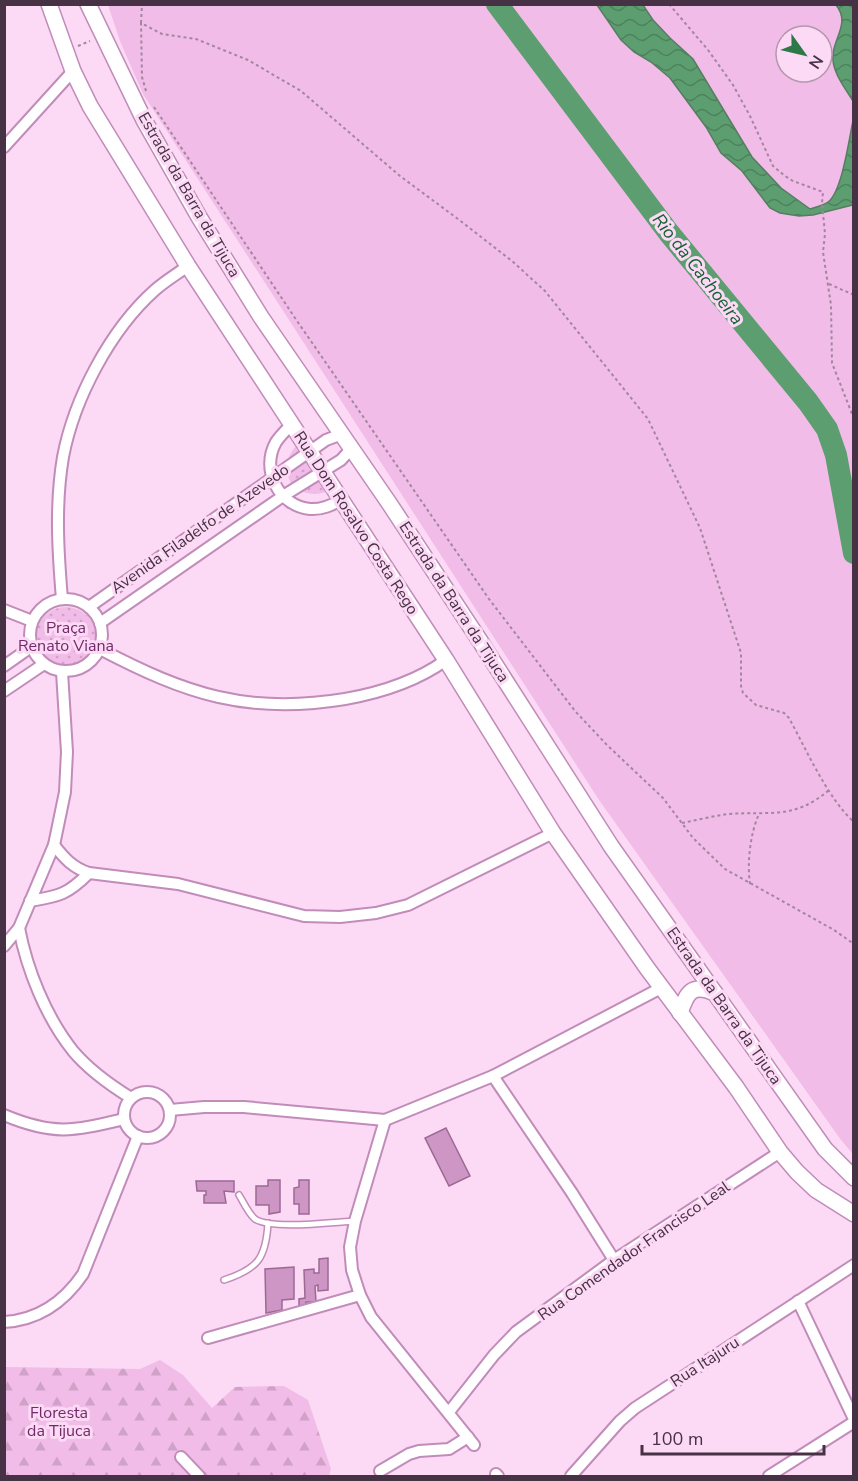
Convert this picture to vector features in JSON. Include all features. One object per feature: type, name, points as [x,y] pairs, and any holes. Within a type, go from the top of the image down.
[{"type":"main road","points":[[49,4],[71,49]]},
{"type":"main road","name":"Estrada da Barra da Tijuca","points":[[88,4],[144,120],[199,217],[261,316],[480,641],[610,846],[825,1149],[854,1178]]},
{"type":"main road","name":"Rua Dom Rosalvo Costa Rego","points":[[71,49],[73,71],[90,106],[188,266],[446,660],[554,833],[661,987]]},
{"type":"main road","points":[[661,987],[780,1152],[797,1172],[816,1190],[854,1214]]},
{"type":"main road","points":[[680,1013],[684,999],[692,991],[703,988],[716,993]]},
{"type":"street","points":[[4,147],[73,71]]},
{"type":"street","points":[[62,599],[57,546],[58,500],[64,456],[86,388],[100,359],[124,324],[155,291],[188,266]]},
{"type":"street","points":[[291,425],[276,443],[271,454],[272,478],[283,496],[301,507],[312,509],[322,508],[341,500]]},
{"type":"street","name":"Avenida Filadelfo de Azevedo","points":[[89,607],[309,452],[330,438],[342,434]]},
{"type":"street","name":"Avenida Filadelfo de Azevedo","points":[[100,623],[283,496],[341,460],[351,448]]},
{"type":"street","points":[[62,599],[79,601],[89,607],[96,614],[102,636],[100,649],[88,665],[75,671],[62,672],[44,664],[32,647],[30,634],[32,621],[44,606],[62,599]]},
{"type":"street","points":[[4,610],[32,621]]},
{"type":"street","points":[[4,666],[32,647]]},
{"type":"street","points":[[100,649],[161,680],[192,691],[257,704],[288,706],[372,694],[433,669],[446,660]]},
{"type":"street","points":[[4,692],[44,664]]},
{"type":"street","points":[[4,946],[19,928],[54,845],[65,792],[67,752],[62,672]]},
{"type":"street","points":[[54,845],[65,860],[89,873],[178,884],[304,916],[340,917],[376,913],[408,904],[554,833]]},
{"type":"street","points":[[30,901],[60,896],[75,887],[89,873]]},
{"type":"street","points":[[19,928],[25,958],[34,983],[74,1051],[102,1079],[131,1098]]},
{"type":"street","points":[[170,1110],[244,1107],[385,1120],[493,1076],[661,987]]},
{"type":"street","points":[[493,1076],[614,1260]]},
{"type":"street","points":[[150,1092],[163,1098],[170,1110],[168,1124],[159,1135],[152,1137],[138,1136],[127,1126],[124,1119],[126,1104],[136,1094],[150,1092]]},
{"type":"street","points":[[4,1115],[29,1126],[66,1130],[124,1119]]},
{"type":"street","points":[[380,1472],[409,1454],[449,1449],[471,1441],[371,1317],[360,1295],[352,1270],[350,1247],[355,1221],[385,1120]]},
{"type":"street","points":[[4,1322],[26,1319],[45,1312],[74,1287],[83,1274],[138,1136]]},
{"type":"street","name":"Rua Comendador Francisco Leal","points":[[449,1412],[494,1355],[516,1332],[614,1260],[780,1152]]},
{"type":"street","name":"Rua Itajuru","points":[[571,1476],[620,1421],[635,1408],[854,1265]]},
{"type":"street","points":[[208,1338],[360,1295]]},
{"type":"street","points":[[769,1476],[854,1420],[798,1301]]},
{"type":"street","points":[[182,1457],[199,1476]]},
{"type":"lane","points":[[239,1195],[252,1216],[259,1221],[274,1225],[355,1221]]},
{"type":"lane","points":[[224,1280],[240,1275],[254,1266],[267,1244],[268,1223]]},
{"type":"path","points":[[142,4],[142,77],[147,95]]},
{"type":"path","points":[[669,4],[708,50],[733,85],[773,166],[785,176],[823,192],[825,234],[823,252],[831,305],[832,363],[854,419]]},
{"type":"path","points":[[141,23],[162,34],[196,39],[248,60],[301,91],[400,176],[512,261],[545,291],[648,419],[700,528],[741,653],[743,693],[756,705],[784,713],[789,718],[829,789],[847,816],[854,822]]},
{"type":"path","points":[[71,49],[97,38]]},
{"type":"path","points":[[151,101],[295,318],[489,599],[575,711],[663,798],[707,853],[725,869],[834,930],[854,944]]},
{"type":"path","points":[[827,283],[854,295]]},
{"type":"path","points":[[682,824],[727,814],[759,814],[804,808],[829,789]]},
{"type":"path","points":[[750,884],[748,870],[755,823],[759,814]]},
{"type":"green space","points":[[108,5],[853,5],[853,1154],[599,800],[143,94],[120,41]]},
{"type":"green space","points":[[296,446],[326,492],[305,493],[291,482],[287,474],[287,465]]},
{"type":"green space","name":"Praça Renato Viana","points":[[60,607],[72,607],[88,615],[94,625],[96,637],[94,649],[88,659],[72,667],[60,667],[44,659],[36,643],[36,631],[44,615]]},
{"type":"green space","name":"Floresta da Tijuca","points":[[160,1360],[183,1375],[212,1408],[235,1387],[284,1386],[308,1400],[331,1469],[329,1476],[5,1476],[5,1367],[140,1369]]},
{"type":"water","points":[[597,5],[643,5],[653,20],[693,59],[752,157],[781,188],[810,209],[828,202],[837,188],[853,121],[853,205],[813,215],[799,216],[780,213],[770,208],[742,171],[721,153],[706,127],[670,78],[621,40]]},
{"type":"water","points":[[836,5],[853,5],[853,101],[834,67],[834,47],[842,23],[840,11]]},
{"type":"building","points":[[446,1128],[470,1176],[449,1186],[425,1138]]},
{"type":"building","points":[[268,1180],[280,1180],[280,1212],[269,1214],[269,1205],[256,1205],[256,1186],[268,1186]]},
{"type":"building","points":[[299,1180],[309,1180],[309,1214],[299,1214],[299,1204],[294,1204],[294,1188],[299,1187]]},
{"type":"building","points":[[196,1181],[234,1181],[234,1192],[224,1191],[226,1203],[204,1203],[206,1191],[197,1191]]},
{"type":"building","points":[[328,1258],[328,1290],[318,1291],[318,1285],[315,1286],[316,1302],[306,1302],[305,1306],[299,1308],[299,1299],[305,1298],[304,1270],[314,1269],[314,1273],[319,1273],[319,1259]]},
{"type":"building","points":[[294,1267],[294,1299],[282,1300],[282,1310],[266,1313],[265,1269]]},
{"type":"waterway","name":"Rio da Cachoeira","points":[[497,4],[669,233],[808,402],[827,429],[836,455],[854,553]]}]
